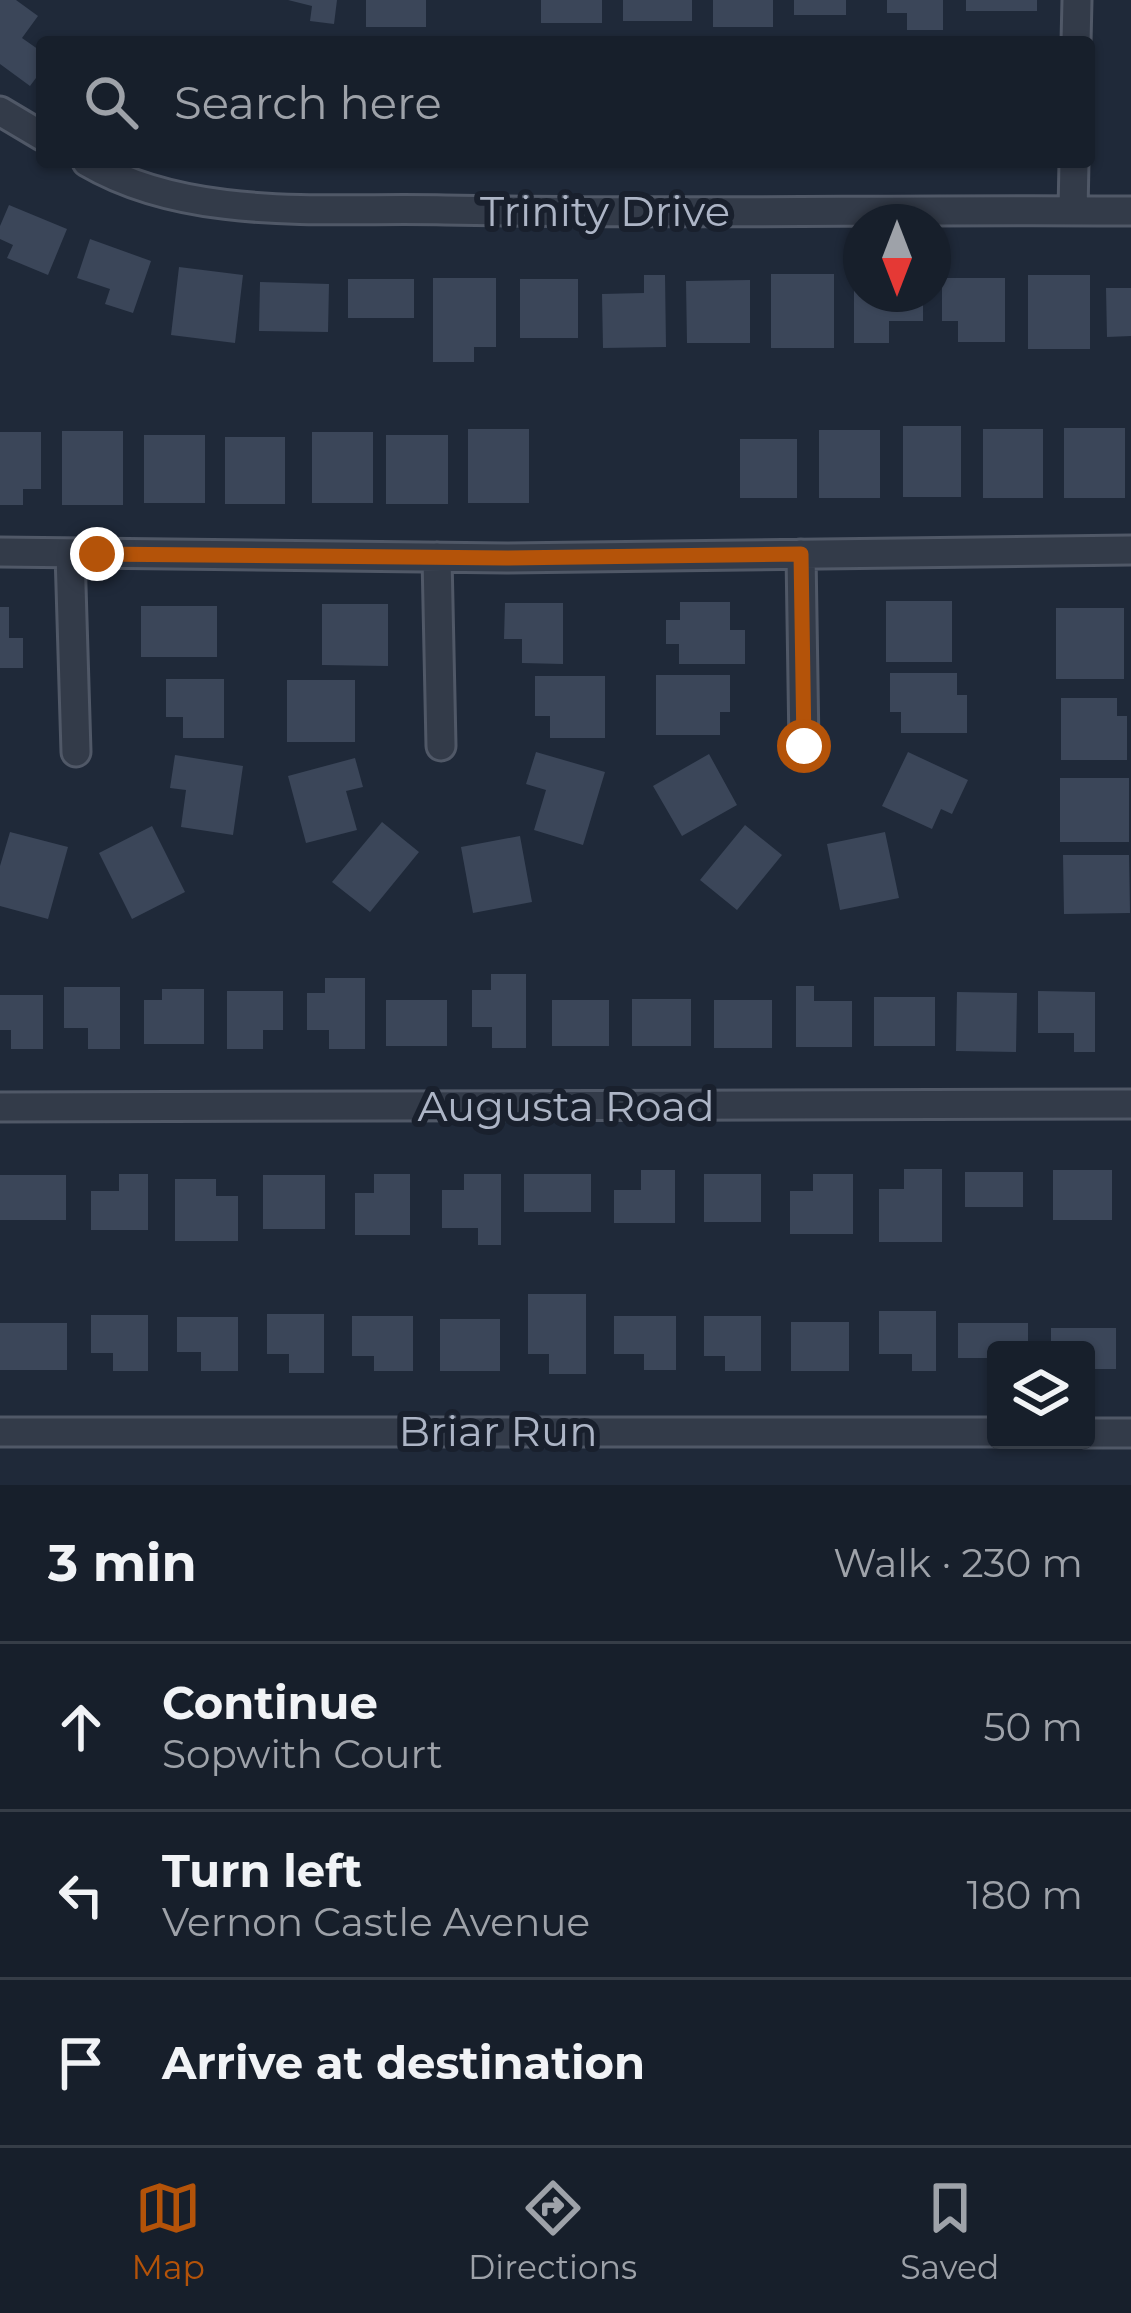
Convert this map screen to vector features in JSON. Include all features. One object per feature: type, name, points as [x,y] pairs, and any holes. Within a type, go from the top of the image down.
[{"type":"street","points":[[1076,36],[1077,0]]},
{"type":"street","points":[[0,111],[36,132]]},
{"type":"street","name":"Trinity Drive","points":[[102,168],[155,190],[237,205],[539,212],[1131,212]]},
{"type":"street","points":[[1073,211],[1074,168]]},
{"type":"street","points":[[0,552],[437,557],[1131,550]]},
{"type":"street","points":[[70,553],[76,752]]},
{"type":"street","points":[[801,554],[804,746]]},
{"type":"street","points":[[437,557],[440,746]]},
{"type":"street","name":"Augusta Road","points":[[0,1107],[1131,1104]]},
{"type":"street","name":"Briar Run","points":[[0,1432],[987,1432]]},
{"type":"street","points":[[1095,1433],[1131,1433]]},
{"type":"building","points":[[0,0],[16,0],[38,16],[22,38],[36,48],[36,78],[30,86],[0,64]]},
{"type":"building","points":[[288,0],[337,0],[334,24],[310,21],[312,6]]},
{"type":"building","points":[[366,0],[426,0],[426,27],[366,27]]},
{"type":"building","points":[[541,0],[602,0],[602,23],[541,23]]},
{"type":"building","points":[[623,0],[692,0],[692,21],[623,21]]},
{"type":"building","points":[[713,0],[773,0],[773,27],[713,27]]},
{"type":"building","points":[[794,0],[846,0],[846,15],[794,15]]},
{"type":"building","points":[[887,0],[943,0],[943,30],[907,30],[907,13],[887,13]]},
{"type":"building","points":[[966,0],[1037,0],[1037,11],[966,11]]},
{"type":"building","points":[[9,205],[67,229],[48,275],[7,258],[13,245],[0,239],[0,226]]},
{"type":"building","points":[[90,239],[151,261],[133,313],[105,304],[110,289],[77,278]]},
{"type":"building","points":[[179,267],[243,275],[235,343],[171,335]]},
{"type":"building","points":[[771,274],[834,274],[834,348],[771,348]]},
{"type":"building","points":[[644,275],[665,275],[666,347],[603,348],[602,294],[644,293]]},
{"type":"building","points":[[1028,275],[1090,275],[1090,349],[1028,349]]},
{"type":"building","points":[[433,278],[496,278],[496,347],[474,347],[474,362],[433,362]]},
{"type":"building","points":[[951,278],[1005,278],[1005,342],[958,342],[958,321],[942,321],[942,312],[951,312]]},
{"type":"building","points":[[348,279],[414,279],[414,318],[348,318]]},
{"type":"building","points":[[520,279],[578,279],[578,338],[520,338]]},
{"type":"building","points":[[750,280],[750,343],[687,343],[686,281]]},
{"type":"building","points":[[260,282],[329,284],[328,332],[259,331]]},
{"type":"building","points":[[1106,288],[1131,288],[1131,336],[1107,337]]},
{"type":"building","points":[[854,312],[923,312],[923,321],[889,321],[889,343],[854,343]]},
{"type":"building","points":[[903,426],[961,426],[961,497],[903,497]]},
{"type":"building","points":[[1064,428],[1125,428],[1125,498],[1064,498]]},
{"type":"building","points":[[468,429],[529,429],[529,503],[468,503]]},
{"type":"building","points":[[983,429],[1043,429],[1043,498],[983,498]]},
{"type":"building","points":[[819,430],[880,430],[880,498],[819,498]]},
{"type":"building","points":[[62,431],[123,431],[123,505],[62,505]]},
{"type":"building","points":[[0,432],[41,432],[41,489],[23,489],[23,505],[0,505]]},
{"type":"building","points":[[312,432],[373,432],[373,503],[312,503]]},
{"type":"building","points":[[144,435],[205,435],[205,503],[144,503]]},
{"type":"building","points":[[386,435],[448,435],[448,504],[386,504]]},
{"type":"building","points":[[225,437],[285,437],[285,504],[225,504]]},
{"type":"building","points":[[740,439],[797,439],[797,498],[740,498]]},
{"type":"building","points":[[886,601],[952,601],[952,662],[886,662]]},
{"type":"building","points":[[680,602],[730,602],[730,630],[745,630],[745,664],[679,664],[679,644],[666,644],[666,620],[680,620]]},
{"type":"building","points":[[505,603],[563,603],[563,664],[522,663],[522,639],[504,639]]},
{"type":"building","points":[[322,604],[388,604],[388,666],[322,665]]},
{"type":"building","points":[[141,606],[217,606],[217,657],[141,657]]},
{"type":"building","points":[[0,607],[9,607],[9,638],[23,638],[23,668],[0,668]]},
{"type":"building","points":[[1056,608],[1124,608],[1124,679],[1056,679]]},
{"type":"building","points":[[890,673],[957,673],[957,695],[967,695],[967,733],[901,733],[901,712],[890,712]]},
{"type":"building","points":[[656,675],[730,675],[730,712],[720,712],[720,735],[656,735]]},
{"type":"building","points":[[535,676],[605,676],[605,738],[550,738],[550,716],[535,716]]},
{"type":"building","points":[[166,679],[224,679],[224,738],[183,738],[183,717],[166,717]]},
{"type":"building","points":[[287,680],[355,680],[355,742],[287,742]]},
{"type":"building","points":[[1061,698],[1117,698],[1117,716],[1127,716],[1127,760],[1061,760]]},
{"type":"building","points":[[536,752],[605,772],[583,845],[534,830],[546,790],[526,784]]},
{"type":"building","points":[[908,752],[968,780],[952,814],[941,809],[932,829],[882,806]]},
{"type":"building","points":[[709,754],[737,805],[682,836],[653,786]]},
{"type":"building","points":[[175,755],[243,766],[233,835],[181,827],[186,790],[170,788]]},
{"type":"building","points":[[355,758],[363,787],[346,791],[357,830],[306,843],[288,776]]},
{"type":"building","points":[[1060,778],[1129,778],[1129,842],[1060,842]]},
{"type":"building","points":[[382,822],[419,852],[370,912],[332,882]]},
{"type":"building","points":[[745,825],[782,855],[737,910],[700,880]]},
{"type":"building","points":[[152,826],[185,892],[132,919],[99,853]]},
{"type":"building","points":[[10,832],[68,847],[48,919],[0,906],[0,866]]},
{"type":"building","points":[[885,832],[899,898],[840,910],[827,844]]},
{"type":"building","points":[[520,836],[532,902],[473,913],[461,847]]},
{"type":"building","points":[[1063,855],[1129,855],[1130,913],[1064,914]]},
{"type":"building","points":[[491,974],[526,974],[526,1048],[492,1048],[492,1027],[472,1027],[472,990],[491,990]]},
{"type":"building","points":[[325,978],[365,978],[365,1049],[329,1049],[329,1030],[307,1030],[307,993],[325,993]]},
{"type":"building","points":[[796,986],[814,986],[814,1001],[852,1001],[852,1047],[796,1047]]},
{"type":"building","points":[[64,987],[120,987],[120,1049],[88,1049],[88,1028],[64,1028]]},
{"type":"building","points":[[162,989],[204,989],[204,1044],[144,1044],[144,1000],[162,1000]]},
{"type":"building","points":[[227,991],[283,991],[283,1030],[263,1030],[263,1049],[227,1049]]},
{"type":"building","points":[[1038,991],[1095,992],[1095,1052],[1074,1052],[1074,1033],[1038,1033]]},
{"type":"building","points":[[957,992],[1017,993],[1016,1052],[956,1051]]},
{"type":"building","points":[[0,995],[43,995],[43,1049],[11,1049],[11,1030],[0,1030]]},
{"type":"building","points":[[874,997],[935,997],[935,1046],[874,1046]]},
{"type":"building","points":[[632,999],[691,999],[691,1046],[632,1046]]},
{"type":"building","points":[[386,1000],[447,1000],[447,1046],[386,1046]]},
{"type":"building","points":[[552,1000],[609,1000],[609,1046],[552,1046]]},
{"type":"building","points":[[714,1000],[772,1000],[772,1048],[714,1048]]},
{"type":"building","points":[[904,1169],[942,1169],[942,1242],[879,1242],[879,1189],[904,1189]]},
{"type":"building","points":[[641,1170],[675,1170],[675,1223],[614,1223],[614,1190],[641,1190]]},
{"type":"building","points":[[1053,1170],[1112,1170],[1112,1220],[1053,1220]]},
{"type":"building","points":[[965,1172],[1023,1172],[1023,1207],[965,1207]]},
{"type":"building","points":[[119,1174],[148,1174],[148,1230],[91,1230],[91,1191],[119,1191]]},
{"type":"building","points":[[374,1174],[410,1174],[410,1235],[355,1235],[355,1193],[374,1193]]},
{"type":"building","points":[[464,1174],[501,1174],[501,1245],[478,1245],[478,1228],[442,1228],[442,1190],[464,1190]]},
{"type":"building","points":[[524,1174],[591,1174],[591,1212],[524,1212]]},
{"type":"building","points":[[704,1174],[761,1174],[761,1222],[704,1222]]},
{"type":"building","points":[[813,1174],[853,1174],[853,1234],[790,1234],[790,1191],[813,1191]]},
{"type":"building","points":[[0,1175],[66,1175],[66,1220],[0,1220]]},
{"type":"building","points":[[263,1175],[325,1175],[325,1229],[263,1229]]},
{"type":"building","points":[[175,1179],[216,1179],[216,1196],[238,1196],[238,1241],[175,1241]]},
{"type":"building","points":[[528,1294],[586,1294],[586,1374],[549,1374],[549,1354],[528,1354]]},
{"type":"building","points":[[879,1311],[936,1311],[936,1371],[912,1371],[912,1354],[879,1354]]},
{"type":"building","points":[[267,1314],[324,1314],[324,1373],[289,1373],[289,1354],[267,1354]]},
{"type":"building","points":[[91,1315],[148,1315],[148,1371],[113,1371],[113,1353],[91,1353]]},
{"type":"building","points":[[352,1316],[413,1316],[413,1371],[374,1371],[374,1356],[352,1356]]},
{"type":"building","points":[[614,1316],[676,1316],[676,1370],[644,1370],[644,1354],[614,1354]]},
{"type":"building","points":[[704,1316],[761,1316],[761,1371],[725,1371],[725,1356],[704,1356]]},
{"type":"building","points":[[177,1317],[238,1317],[238,1371],[201,1371],[201,1352],[177,1352]]},
{"type":"building","points":[[440,1319],[500,1319],[500,1371],[440,1371]]},
{"type":"building","points":[[791,1322],[849,1322],[849,1371],[791,1371]]},
{"type":"building","points":[[0,1323],[67,1323],[67,1370],[0,1370]]},
{"type":"building","points":[[958,1323],[1028,1323],[1028,1341],[987,1341],[987,1358],[958,1358]]},
{"type":"building","points":[[1051,1328],[1116,1328],[1116,1369],[1095,1369],[1095,1341],[1051,1341]]},
{"type":"route","points":[[97,554],[507,558],[801,554],[804,746]]}]
